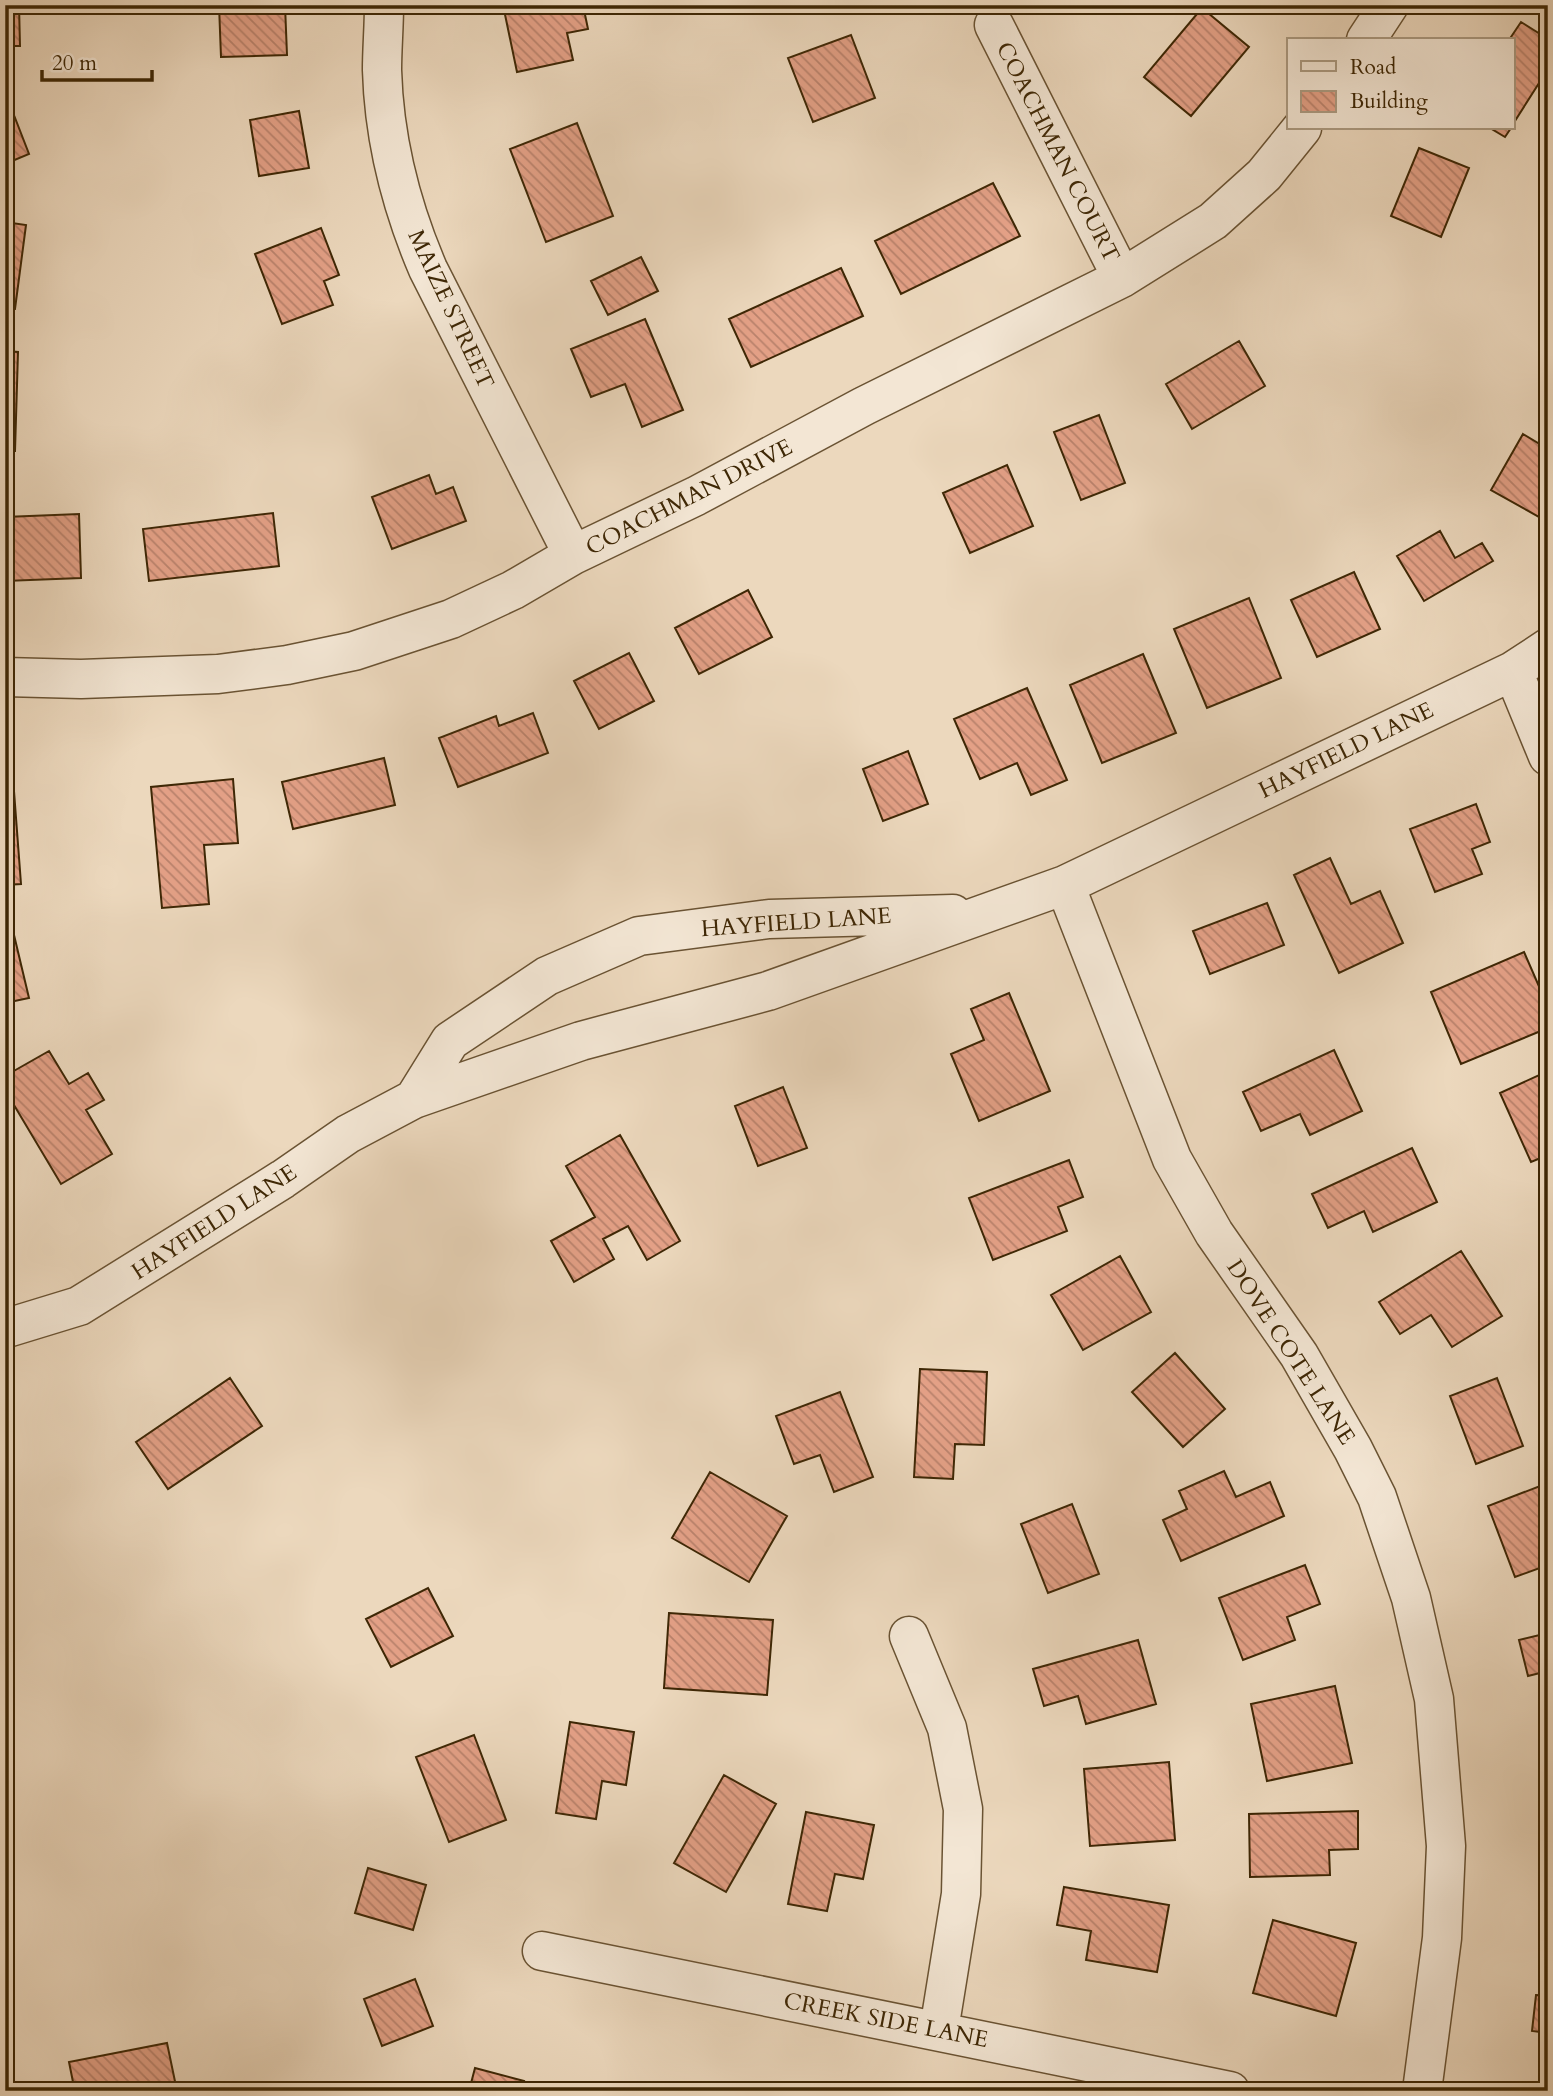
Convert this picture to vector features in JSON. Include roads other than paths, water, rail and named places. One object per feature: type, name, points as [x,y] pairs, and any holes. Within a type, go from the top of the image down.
[{"type":"street","name":"MAIZE STREET","points":[[384,5],[382,70],[385,104],[395,172],[414,237],[573,555]]},
{"type":"street","points":[[1367,38],[1390,5]]},
{"type":"street","name":"COACHMAN COURT","points":[[994,25],[1122,278]]},
{"type":"street","name":"COACHMAN DRIVE","points":[[5,677],[81,679],[218,674],[300,663],[354,651],[451,619],[513,590],[573,555],[696,496],[864,406],[1122,278],[1213,221],[1264,175],[1300,130]]},
{"type":"street","name":"HAYFIELD LANE","points":[[6,1327],[79,1306],[272,1186],[348,1134],[414,1099],[581,1041],[768,991],[1065,885],[1513,671],[1548,648]]},
{"type":"street","points":[[1513,671],[1548,756]]},
{"type":"street","name":"DOVE COTE LANE","points":[[1065,885],[1172,1159],[1214,1233],[1299,1356],[1353,1448],[1377,1497],[1411,1598],[1434,1699],[1446,1846],[1442,1938],[1422,2091]]},
{"type":"street","name":"HAYFIELD LANE","points":[[414,1099],[450,1041],[547,976],[639,936],[769,919],[986,914]]},
{"type":"street","points":[[909,1636],[947,1728],[963,1809],[961,1894],[939,2030]]},
{"type":"street","name":"CREEK SIDE LANE","points":[[542,1951],[1230,2091]]}]
